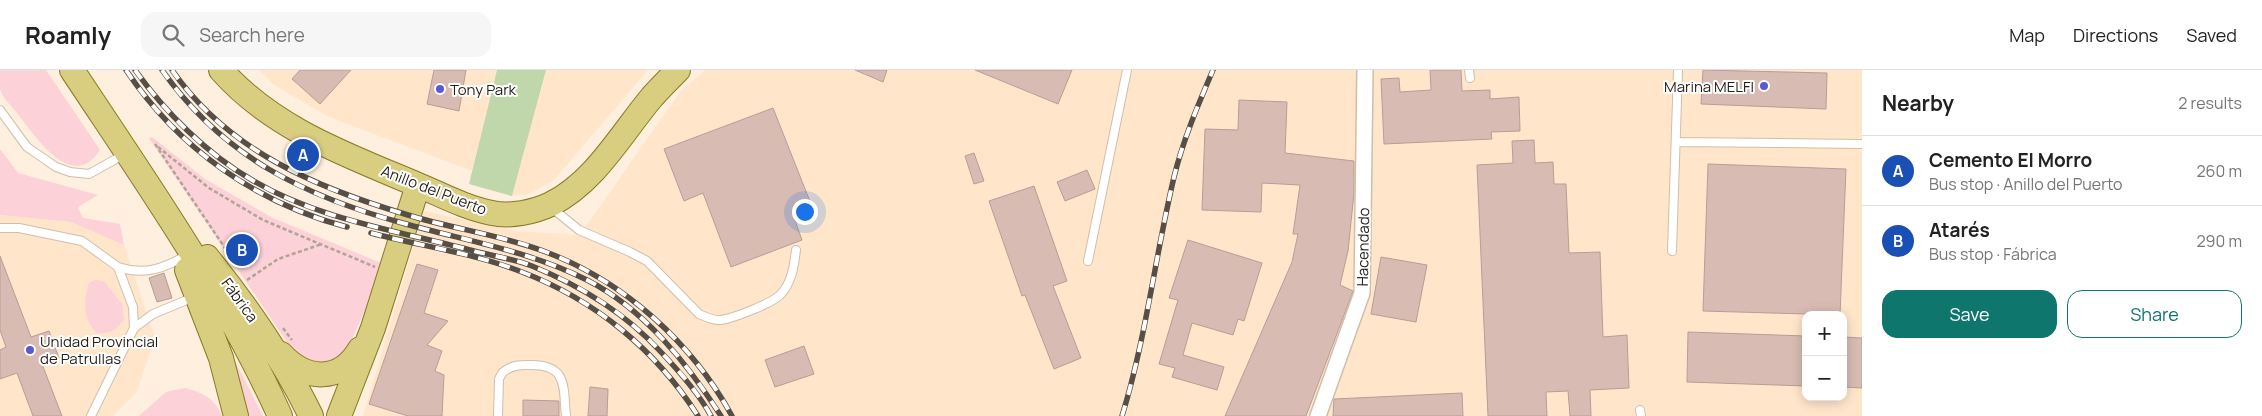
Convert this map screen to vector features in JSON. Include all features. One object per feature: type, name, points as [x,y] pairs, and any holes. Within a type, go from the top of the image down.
[{"type":"main road","points":[[72,70],[190,253],[225,283],[221,358],[236,416]]},
{"type":"main road","name":"Anillo del Puerto","points":[[220,70],[250,100],[284,125],[447,199],[492,213],[507,215],[549,205],[575,189],[619,141],[652,97],[678,70]]},
{"type":"main road","points":[[353,416],[373,328],[379,272],[418,185]]},
{"type":"main road","name":"Fábrica","points":[[190,253],[225,283],[277,335],[295,384],[311,416]]},
{"type":"main road","name":"Fábrica","points":[[225,283],[250,353],[280,416]]},
{"type":"main road","points":[[277,335],[288,363],[299,369],[315,373],[333,374],[346,368],[373,328]]},
{"type":"main road","points":[[340,416],[373,328]]},
{"type":"street","name":"Hacendado","points":[[1318,416],[1362,293],[1365,70]]},
{"type":"lane","points":[[1088,261],[1127,70]]},
{"type":"lane","points":[[1672,251],[1678,70]]},
{"type":"lane","points":[[0,110],[27,147],[56,168],[89,174],[132,161]]},
{"type":"lane","points":[[1676,142],[1862,144]]},
{"type":"lane","points":[[549,205],[579,230],[647,261],[699,314],[709,318],[720,320],[732,317],[780,295],[793,272],[796,250]]},
{"type":"lane","points":[[0,228],[19,228],[82,242],[118,267],[132,271],[147,272],[163,267],[190,253]]},
{"type":"lane","points":[[91,416],[134,328],[133,307],[118,267]]},
{"type":"lane","points":[[134,328],[161,310],[225,283]]},
{"type":"lane","points":[[498,416],[499,379],[502,372],[517,366],[546,365],[553,368],[560,375],[563,383],[566,416]]},
{"type":"path","points":[[231,257],[155,144],[209,188],[263,220],[323,244],[379,272]]},
{"type":"path","points":[[225,283],[278,259],[323,244]]},
{"type":"path","points":[[225,283],[253,288]]},
{"type":"path","points":[[277,335],[298,348]]},
{"type":"shaded area","points":[[0,70],[46,70],[100,150],[90,162],[79,166],[68,164],[46,149],[3,96],[0,89]]},
{"type":"shaded area","points":[[259,70],[497,70],[472,171],[329,117],[274,85]]},
{"type":"shaded area","points":[[497,70],[546,70],[512,196],[469,184]]},
{"type":"shaded area","points":[[546,70],[648,70],[553,181],[529,194],[512,196]]},
{"type":"shaded area","points":[[705,70],[1862,70],[1862,416],[363,416],[424,211],[516,231],[580,235],[680,92]]},
{"type":"shaded area","points":[[152,137],[205,179],[273,218],[381,263],[365,310],[345,354],[327,365],[297,357],[149,138]]},
{"type":"shaded area","points":[[0,149],[18,173],[98,195],[78,207],[83,218],[120,224],[124,245],[71,222],[0,215]]},
{"type":"shaded area","points":[[0,215],[71,222],[124,245],[155,337],[137,392],[113,416],[0,416]]},
{"type":"shaded area","points":[[95,280],[104,281],[122,304],[124,319],[116,329],[105,333],[96,333],[86,315],[87,290],[89,283]]},
{"type":"shaded area","points":[[219,330],[263,416],[244,416]]},
{"type":"shaded area","points":[[185,388],[208,397],[216,405],[222,416],[139,416],[166,392]]},
{"type":"building","points":[[300,70],[351,70],[320,104],[292,79]]},
{"type":"building","points":[[434,70],[466,70],[459,111],[427,104]]},
{"type":"building","points":[[855,70],[887,70],[883,82]]},
{"type":"building","points":[[975,70],[1072,70],[1058,104]]},
{"type":"building","points":[[1430,70],[1461,70],[1462,91],[1490,90],[1490,99],[1519,97],[1520,131],[1491,132],[1492,139],[1384,144],[1381,79],[1399,78],[1400,92],[1431,90]]},
{"type":"building","points":[[1703,70],[1827,73],[1826,109],[1701,104]]},
{"type":"building","points":[[1239,100],[1287,102],[1285,153],[1354,161],[1354,193],[1348,251],[1340,285],[1353,291],[1306,416],[1225,416],[1292,262],[1298,234],[1293,234],[1300,185],[1262,183],[1261,212],[1202,210],[1205,129],[1238,130]]},
{"type":"building","points":[[773,108],[811,204],[792,212],[802,240],[731,267],[703,193],[684,201],[664,149]]},
{"type":"building","points":[[1534,140],[1535,163],[1553,162],[1554,184],[1566,184],[1569,253],[1600,252],[1603,337],[1627,335],[1629,388],[1590,390],[1591,416],[1570,416],[1568,391],[1546,392],[1547,416],[1488,416],[1477,165],[1513,163],[1512,141]]},
{"type":"building","points":[[974,153],[984,181],[974,184],[965,156]]},
{"type":"building","points":[[1708,164],[1846,169],[1840,311],[1802,311],[1802,314],[1703,311]]},
{"type":"building","points":[[1087,170],[1095,189],[1065,201],[1057,182]]},
{"type":"building","points":[[1034,186],[1067,281],[1053,286],[1081,358],[1054,369],[1025,295],[1022,296],[989,201]]},
{"type":"building","points":[[1188,240],[1262,263],[1244,321],[1238,319],[1233,335],[1192,323],[1183,355],[1224,367],[1217,390],[1172,377],[1175,368],[1159,364],[1178,300],[1169,298]]},
{"type":"building","points":[[0,256],[31,337],[49,331],[59,358],[42,364],[62,416],[33,416],[17,373],[0,379],[0,350],[6,347],[0,330]]},
{"type":"building","points":[[1381,257],[1427,265],[1416,322],[1371,314]]},
{"type":"building","points":[[417,264],[438,270],[424,313],[448,321],[427,345],[442,351],[435,371],[444,375],[442,416],[408,416],[369,404]]},
{"type":"building","points":[[164,273],[172,298],[157,302],[149,278]]},
{"type":"building","points":[[1688,332],[1802,336],[1802,386],[1687,382]]},
{"type":"building","points":[[1847,337],[1862,338],[1862,388],[1847,387]]},
{"type":"building","points":[[804,346],[814,374],[775,387],[765,360]]},
{"type":"building","points":[[590,387],[608,389],[607,416],[588,416]]},
{"type":"building","points":[[1462,393],[1463,416],[1333,416],[1334,399]]},
{"type":"building","points":[[523,400],[559,401],[559,416],[523,416]]},
{"type":"railway","points":[[126,70],[170,124],[195,148],[222,169],[281,203],[314,217],[347,227]]},
{"type":"railway","points":[[135,70],[173,116],[203,145],[235,170],[278,194],[332,215],[360,223],[511,259],[550,274],[585,291],[617,312],[646,337],[687,382],[711,416]]},
{"type":"railway","points":[[162,70],[186,100],[212,127],[269,170],[301,186],[334,201],[369,213],[543,261],[587,280],[608,292],[627,306],[663,339],[694,376],[721,416]]},
{"type":"railway","points":[[172,70],[194,98],[220,123],[247,144],[277,163],[308,179],[408,215],[529,246],[575,265],[603,280],[654,318],[676,340],[716,389],[732,416]]},
{"type":"railway","points":[[1122,416],[1138,357],[1174,177],[1186,136],[1213,70]]},
{"type":"railway","points":[[371,233],[504,265],[574,297],[599,312],[643,349],[663,370],[698,416]]},
{"type":"place","name":"Marina MELFI","points":[[1764,86]]},
{"type":"place","name":"Tony Park","points":[[440,89]]},
{"type":"place","name":"Cemento El Morro","points":[[303,155]]},
{"type":"place","name":"Atarés","points":[[242,250]]},
{"type":"place","name":"Unidad Provincial de Patrullas","points":[[30,350]]}]
